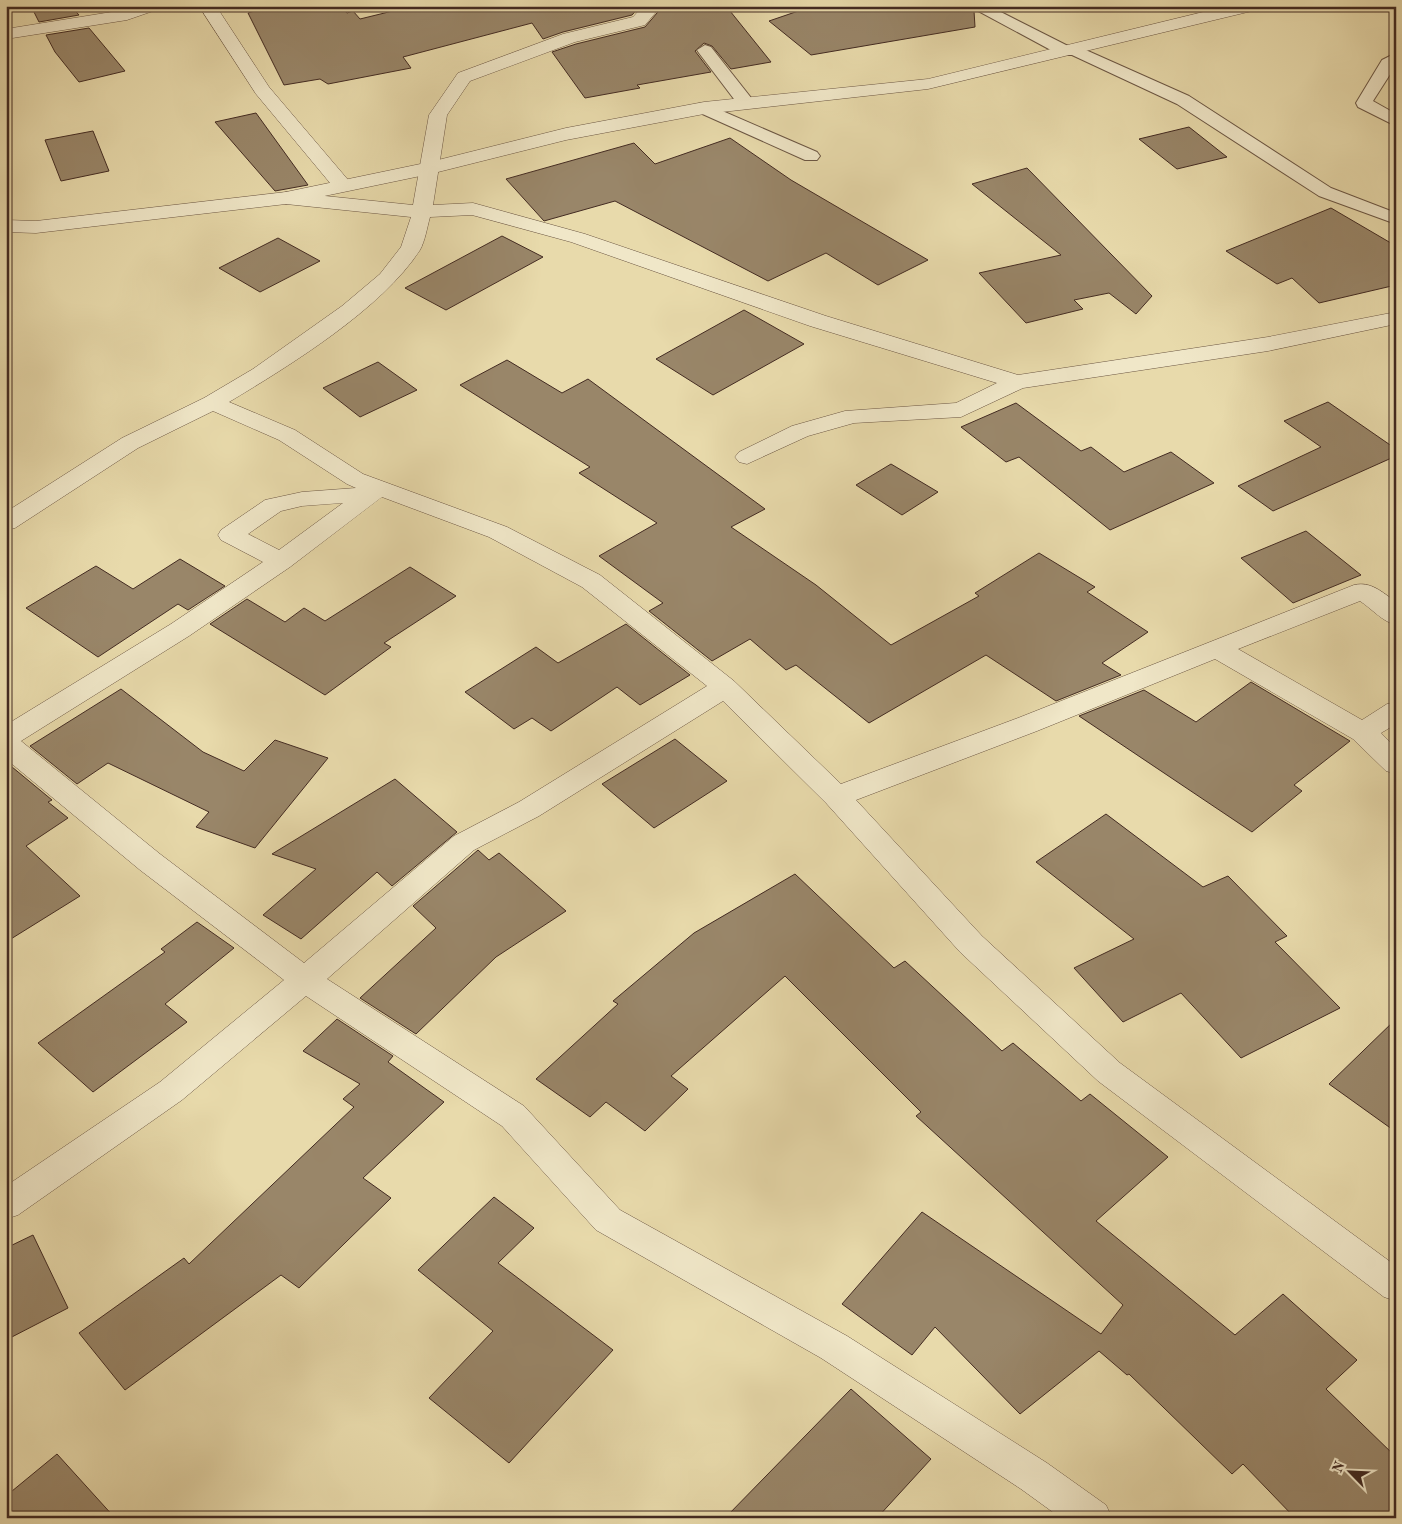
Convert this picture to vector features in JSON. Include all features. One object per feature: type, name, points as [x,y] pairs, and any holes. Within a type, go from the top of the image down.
[{"type":"street","points":[[6,34],[91,19],[127,15],[150,6]]},
{"type":"street","points":[[207,6],[262,90],[342,185]]},
{"type":"street","points":[[6,523],[130,443],[212,403],[261,374],[358,305],[387,278],[411,248],[422,212],[438,115],[464,77],[569,38],[639,21],[653,6]]},
{"type":"street","points":[[6,226],[36,227],[286,198],[430,168],[566,134],[704,108],[928,84],[1250,6]]},
{"type":"street","points":[[286,198],[422,212],[473,209],[578,238],[818,321],[1017,382]]},
{"type":"street","points":[[747,457],[800,430],[852,416],[962,410],[1017,382],[1268,344],[1396,318]]},
{"type":"street","points":[[212,403],[288,435],[375,491],[498,532],[591,581],[725,687],[836,796],[971,944],[1109,1072],[1396,1286]]},
{"type":"street","points":[[6,738],[180,630],[280,561],[375,491]]},
{"type":"street","points":[[280,561],[230,535],[273,505],[302,499],[375,491]]},
{"type":"street","points":[[836,796],[1076,706],[1216,648],[1363,591],[1389,609],[1396,617]]},
{"type":"street","points":[[1216,648],[1364,732],[1396,764]]},
{"type":"street","points":[[6,1206],[171,1091],[305,980],[464,843],[529,809],[725,687]]},
{"type":"street","points":[[1364,732],[1396,711]]},
{"type":"street","points":[[6,744],[150,862],[305,980],[513,1116],[608,1220],[834,1347],[1034,1476],[1093,1518]]},
{"type":"lane","points":[[976,6],[1070,51],[1183,100],[1325,192],[1396,219]]},
{"type":"lane","points":[[705,50],[746,104]]},
{"type":"lane","points":[[1396,58],[1388,63],[1364,103],[1396,121]]},
{"type":"lane","points":[[704,108],[811,156]]},
{"type":"building","points":[[31,6],[71,6],[79,15],[39,22]]},
{"type":"building","points":[[271,6],[339,6],[347,13],[353,11],[360,19],[413,6],[640,6],[632,15],[563,32],[543,39],[532,23],[403,57],[411,68],[328,84],[320,79],[284,85],[248,13]]},
{"type":"building","points":[[663,6],[726,6],[771,62],[731,69],[712,46],[704,43],[695,51],[711,72],[637,85],[640,88],[585,98],[552,52],[645,27]]},
{"type":"building","points":[[813,6],[967,6],[974,11],[975,27],[811,55],[769,21]]},
{"type":"building","points":[[89,28],[125,71],[79,82],[55,52],[46,35]]},
{"type":"building","points":[[256,113],[308,185],[275,191],[215,122]]},
{"type":"building","points":[[1189,127],[1227,157],[1177,169],[1139,139]]},
{"type":"building","points":[[93,131],[109,171],[61,181],[45,140]]},
{"type":"building","points":[[730,138],[791,180],[928,260],[878,285],[826,253],[768,281],[615,201],[544,221],[506,179],[634,143],[655,164]]},
{"type":"building","points":[[1027,168],[1152,296],[1136,314],[1109,293],[1074,300],[1083,309],[1026,323],[979,273],[1061,255],[972,184]]},
{"type":"building","points":[[1331,208],[1396,246],[1396,285],[1319,303],[1292,278],[1277,284],[1226,251]]},
{"type":"building","points":[[502,236],[543,257],[446,310],[405,288]]},
{"type":"building","points":[[278,238],[320,261],[260,292],[219,268]]},
{"type":"building","points":[[744,310],[804,344],[713,395],[656,359]]},
{"type":"building","points":[[507,360],[562,393],[588,379],[765,509],[731,527],[816,585],[891,645],[979,596],[975,593],[1039,553],[1095,587],[1087,592],[1148,632],[1102,663],[1121,675],[1056,701],[986,655],[869,723],[796,665],[786,670],[750,639],[712,661],[649,611],[663,603],[599,556],[657,523],[579,473],[590,467],[460,385]]},
{"type":"building","points":[[378,362],[417,390],[360,417],[323,388]]},
{"type":"building","points":[[1328,402],[1396,449],[1396,456],[1273,511],[1238,486],[1321,447],[1284,421]]},
{"type":"building","points":[[1016,403],[1081,451],[1091,447],[1124,472],[1171,452],[1214,483],[1110,530],[1019,457],[1006,462],[961,427]]},
{"type":"building","points":[[891,464],[938,492],[902,515],[856,485]]},
{"type":"building","points":[[1306,531],[1361,575],[1293,603],[1241,558]]},
{"type":"building","points":[[180,559],[225,586],[188,610],[178,604],[98,657],[26,608],[96,566],[133,589]]},
{"type":"building","points":[[410,567],[456,596],[384,643],[391,647],[325,695],[210,624],[247,599],[285,622],[304,608],[325,621]]},
{"type":"building","points":[[626,624],[690,675],[640,705],[617,687],[551,731],[532,718],[514,729],[465,692],[536,647],[558,663]]},
{"type":"building","points":[[1251,682],[1350,741],[1294,785],[1302,791],[1252,832],[1079,716],[1144,690],[1196,722]]},
{"type":"building","points":[[121,689],[203,752],[244,771],[275,740],[328,758],[255,848],[196,827],[209,812],[108,763],[77,784],[30,746]]},
{"type":"building","points":[[675,739],[727,781],[654,828],[602,784]]},
{"type":"building","points":[[6,762],[52,800],[48,802],[68,818],[26,846],[80,896],[6,942]]},
{"type":"building","points":[[395,779],[457,832],[392,886],[377,872],[301,939],[263,915],[316,869],[272,854]]},
{"type":"building","points":[[1106,814],[1203,887],[1228,876],[1287,936],[1275,942],[1340,1008],[1241,1058],[1181,993],[1123,1022],[1074,968],[1134,939],[1036,862]]},
{"type":"building","points":[[478,850],[489,860],[499,853],[566,911],[496,957],[416,1034],[360,998],[436,928],[413,906]]},
{"type":"building","points":[[795,874],[894,968],[905,961],[1002,1051],[1013,1043],[1081,1101],[1090,1094],[1168,1157],[1096,1221],[1235,1335],[1283,1294],[1357,1360],[1326,1389],[1396,1457],[1396,1518],[1295,1518],[1243,1464],[1232,1474],[1129,1374],[1127,1375],[1099,1351],[1020,1414],[935,1327],[912,1355],[842,1304],[922,1212],[1101,1334],[1123,1305],[916,1116],[921,1112],[785,976],[671,1076],[688,1089],[645,1131],[606,1102],[590,1117],[536,1079],[618,1004],[613,1001],[694,933]]},
{"type":"building","points":[[197,922],[234,948],[165,1004],[187,1022],[93,1092],[38,1043],[165,952],[161,949]]},
{"type":"building","points":[[337,1019],[393,1056],[388,1062],[444,1102],[363,1178],[391,1198],[299,1288],[281,1275],[125,1390],[79,1333],[184,1258],[189,1264],[354,1107],[343,1099],[360,1084],[303,1051]]},
{"type":"building","points":[[1396,1019],[1396,1132],[1329,1084]]},
{"type":"building","points":[[494,1197],[534,1228],[498,1263],[613,1350],[509,1463],[429,1398],[493,1331],[418,1270]]},
{"type":"building","points":[[33,1235],[68,1308],[6,1340],[6,1248]]},
{"type":"building","points":[[851,1389],[931,1459],[877,1518],[725,1518]]},
{"type":"building","points":[[57,1454],[115,1518],[6,1518],[6,1496]]}]
